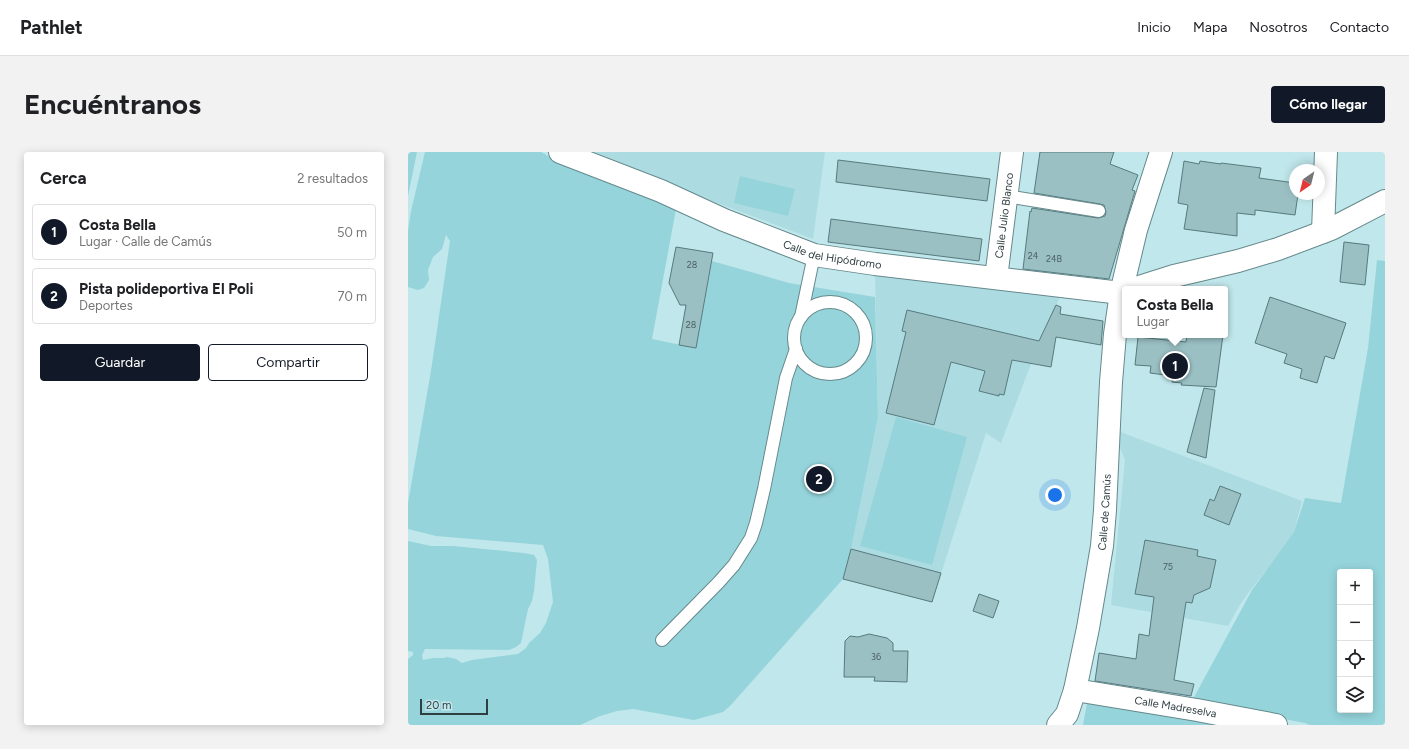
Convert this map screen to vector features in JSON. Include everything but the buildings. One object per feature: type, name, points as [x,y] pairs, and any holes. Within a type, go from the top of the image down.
[{"type":"street","name":"Calle del Hipódromo","points":[[560,152],[661,191],[724,220],[814,255],[875,264],[996,278],[1122,291]]},
{"type":"street","name":"Calle Julio Blanco","points":[[996,278],[1012,152]]},
{"type":"street","name":"Calle de Camús","points":[[1127,286],[1136,230],[1161,152]]},
{"type":"street","points":[[1323,232],[1326,152]]},
{"type":"street","points":[[1142,286],[1174,276],[1245,259],[1278,249],[1323,232],[1385,201]]},
{"type":"street","name":"Calle de Camús","points":[[1065,722],[1075,690],[1088,628],[1102,546],[1115,334],[1122,307]]},
{"type":"street","name":"Calle Madreselva","points":[[1075,690],[1197,710],[1276,725]]},
{"type":"lane","points":[[1006,196],[1099,212]]},
{"type":"lane","points":[[800,317],[809,309],[819,304],[830,302],[851,308],[859,316],[865,326],[865,349],[860,359],[852,367],[842,372],[831,374],[819,373],[809,367],[801,359],[796,349],[794,338],[796,327],[800,317],[814,255]]},
{"type":"lane","points":[[662,640],[734,566],[751,538],[764,489],[786,378],[796,349]]},
{"type":"shaded area","points":[[408,152],[417,152],[408,196]]},
{"type":"shaded area","points":[[425,152],[541,152],[563,164],[676,209],[652,339],[696,348],[712,261],[789,283],[875,297],[878,417],[851,549],[843,579],[723,712],[694,720],[633,709],[617,711],[600,716],[580,725],[408,725],[408,659],[413,655],[413,652],[408,651],[408,541],[431,546],[453,546],[524,553],[534,555],[537,560],[534,591],[532,601],[528,609],[521,643],[509,650],[425,649],[422,655],[423,660],[447,657],[456,659],[462,663],[472,660],[518,654],[540,633],[546,623],[553,602],[548,559],[543,545],[436,536],[408,529],[408,503],[431,371],[450,241],[446,235],[442,249],[433,257],[428,270],[429,280],[424,288],[418,290],[408,287],[408,231],[411,211]]},
{"type":"shaded area","points":[[582,152],[825,152],[813,239],[696,195]]},
{"type":"shaded area","points":[[740,176],[795,189],[788,216],[734,203]]},
{"type":"shaded area","points":[[1377,260],[1385,261],[1385,725],[1310,725],[1192,701],[1252,590],[1294,532],[1305,498],[1341,503],[1368,348]]},
{"type":"shaded area","points":[[875,273],[1060,297],[1042,335],[1001,443],[986,433],[932,602],[843,579],[851,549],[878,417]]},
{"type":"shaded area","points":[[896,417],[967,437],[932,565],[860,546]]},
{"type":"shaded area","points":[[1118,431],[1302,501],[1293,536],[1249,592],[1228,626],[1111,605],[1125,460],[1119,446]]},
{"type":"shaded area","points":[[1087,703],[1242,725],[1083,725]]},
{"type":"place","name":"Costa Bella","points":[[1175,366]]},
{"type":"place","name":"Pista polideportiva El Poli","points":[[819,479]]}]
